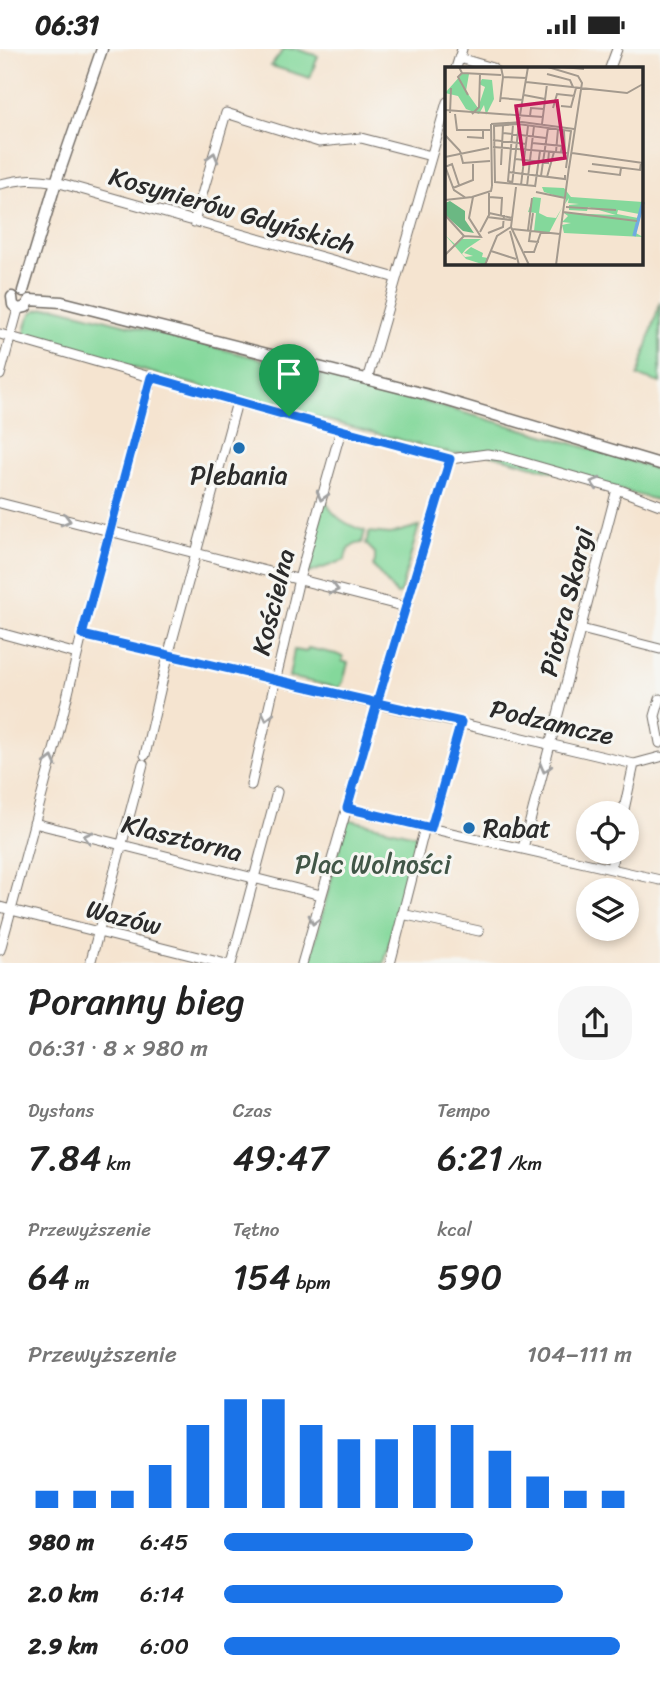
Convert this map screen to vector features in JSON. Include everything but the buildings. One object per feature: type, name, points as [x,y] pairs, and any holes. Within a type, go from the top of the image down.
[{"type":"street","points":[[18,309],[26,307],[56,183],[103,49]]},
{"type":"street","points":[[610,67],[617,49]]},
{"type":"street","points":[[461,53],[491,67]]},
{"type":"street","points":[[367,380],[445,106]]},
{"type":"street","points":[[194,222],[226,113],[320,142],[361,138],[431,156]]},
{"type":"street","name":"Kosynierów Gdyńskich","points":[[0,184],[21,179],[56,183],[396,278]]},
{"type":"street","points":[[18,309],[13,305],[12,297],[17,291],[425,394],[660,464]]},
{"type":"street","points":[[0,294],[12,297]]},
{"type":"street","points":[[0,375],[5,336],[18,309]]},
{"type":"street","points":[[5,336],[450,459],[487,454],[501,456],[617,489],[660,505]]},
{"type":"street","points":[[0,950],[151,377]]},
{"type":"street","points":[[90,963],[168,656],[237,402]]},
{"type":"street","name":"Kościelna","points":[[251,785],[299,579],[341,430]]},
{"type":"street","points":[[302,963],[320,895],[450,459]]},
{"type":"street","name":"Piotra Skargi","points":[[523,848],[617,489]]},
{"type":"street","points":[[0,503],[405,607]]},
{"type":"street","points":[[581,629],[660,649]]},
{"type":"street","points":[[0,633],[77,654]]},
{"type":"street","name":"Podzamcze","points":[[82,635],[634,764],[626,801]]},
{"type":"street","points":[[660,699],[655,716],[660,743]]},
{"type":"street","points":[[390,963],[402,914],[461,722]]},
{"type":"street","points":[[634,764],[660,757]]},
{"type":"street","points":[[228,963],[277,792]]},
{"type":"street","points":[[347,808],[660,878]]},
{"type":"street","name":"Klasztorna","points":[[34,823],[320,895]]},
{"type":"street","points":[[611,868],[612,864]]},
{"type":"street","name":"Wazów","points":[[0,907],[224,963]]},
{"type":"street","points":[[402,914],[479,931]]},
{"type":"green space","points":[[284,49],[296,49],[318,56],[310,78],[271,66]]},
{"type":"green space","points":[[660,302],[660,383],[638,376]]},
{"type":"green space","points":[[56,307],[435,405],[660,470],[660,501],[478,451],[453,454],[24,337],[32,313]]},
{"type":"green space","points":[[325,499],[341,520],[365,531],[362,543],[350,548],[345,560],[306,574],[305,572]]},
{"type":"green space","points":[[419,526],[400,593],[397,595],[373,566],[375,553],[366,544],[369,532],[390,534]]},
{"type":"green space","points":[[308,648],[336,654],[348,663],[339,688],[289,677],[294,650],[307,652]]},
{"type":"green space","name":"Plac Wolności","points":[[347,819],[419,836],[384,963],[309,963]]},
{"type":"place","name":"Plebania","points":[[239,448]]},
{"type":"place","name":"Rabat","points":[[469,828]]},
{"type":"route","points":[[289,416],[151,377],[82,635],[377,703],[347,808],[431,828],[461,722],[377,703],[450,459],[289,416]]}]
